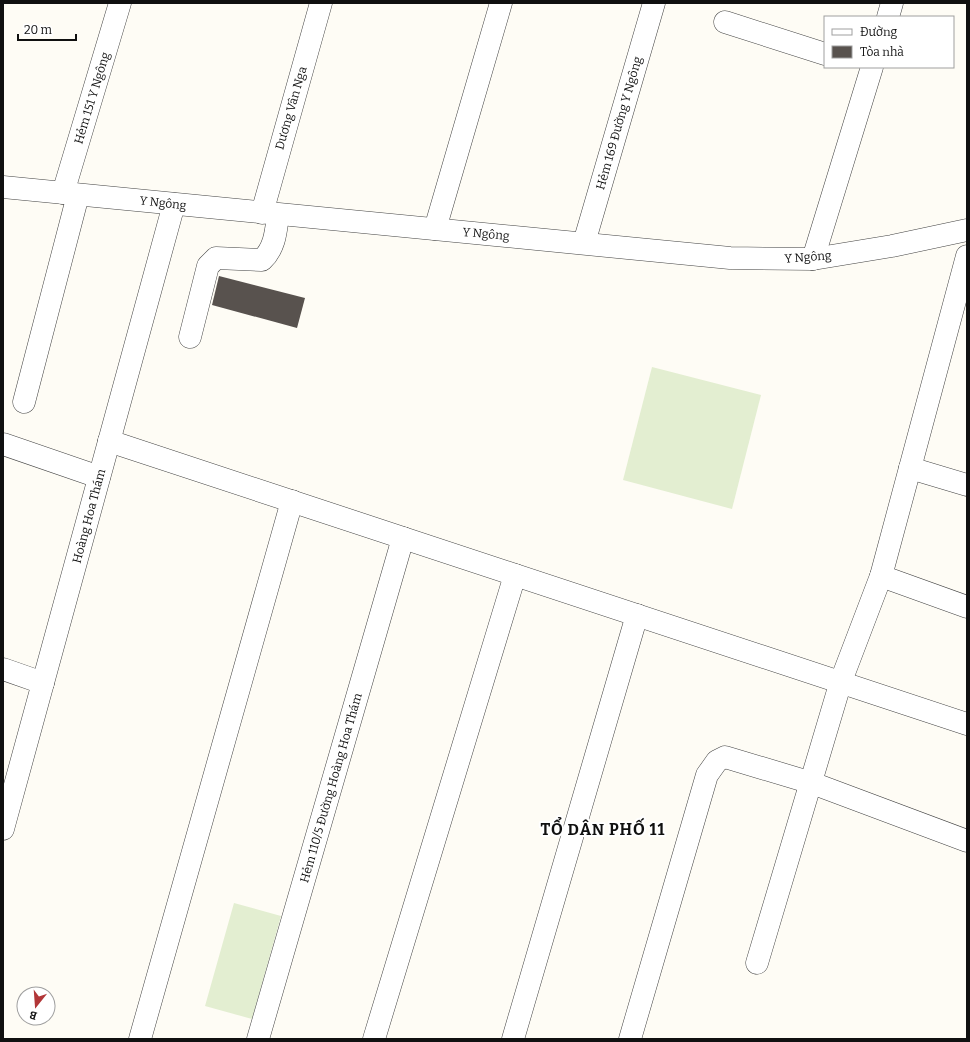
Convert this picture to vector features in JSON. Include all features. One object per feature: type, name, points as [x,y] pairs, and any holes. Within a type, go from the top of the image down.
[{"type":"street","name":"Hẻm 151 Y Ngông","points":[[24,402],[71,194],[120,3]]},
{"type":"street","name":"Dương Vân Nga","points":[[190,337],[208,266],[216,258],[262,260],[270,253],[275,237],[270,214],[321,3]]},
{"type":"street","points":[[435,229],[501,3]]},
{"type":"street","name":"Hẻm 169 Đường Y Ngông","points":[[584,243],[654,3]]},
{"type":"street","points":[[888,16],[892,3]]},
{"type":"street","points":[[725,22],[824,54]]},
{"type":"street","points":[[813,259],[869,68]]},
{"type":"street","name":"Y Ngông","points":[[3,187],[730,258],[813,259],[892,246],[967,230]]},
{"type":"street","name":"Hoàng Hoa Thám","points":[[3,829],[174,204]]},
{"type":"street","points":[[757,963],[812,783],[841,681],[881,576],[967,256]]},
{"type":"street","points":[[109,441],[841,681],[967,724]]},
{"type":"street","points":[[3,444],[99,477]]},
{"type":"street","points":[[910,468],[967,485]]},
{"type":"street","points":[[140,1039],[292,502]]},
{"type":"street","name":"Hẻm 110/5 Đường Hoàng Hoa Thám","points":[[258,1039],[403,538]]},
{"type":"street","points":[[374,1039],[514,575]]},
{"type":"street","points":[[881,576],[967,607]]},
{"type":"street","points":[[513,1039],[636,615]]},
{"type":"street","points":[[3,669],[43,683]]},
{"type":"street","points":[[630,1039],[708,775],[717,761],[725,757],[812,783],[967,840]]},
{"type":"green space","points":[[652,367],[761,395],[732,509],[623,480]]},
{"type":"green space","points":[[234,903],[281,916],[252,1019],[205,1006]]},
{"type":"building","points":[[219,276],[305,298],[297,328],[212,305]]},
{"type":"district","name":"TỔ DÂN PHỐ 11","points":[[603,829]]}]
